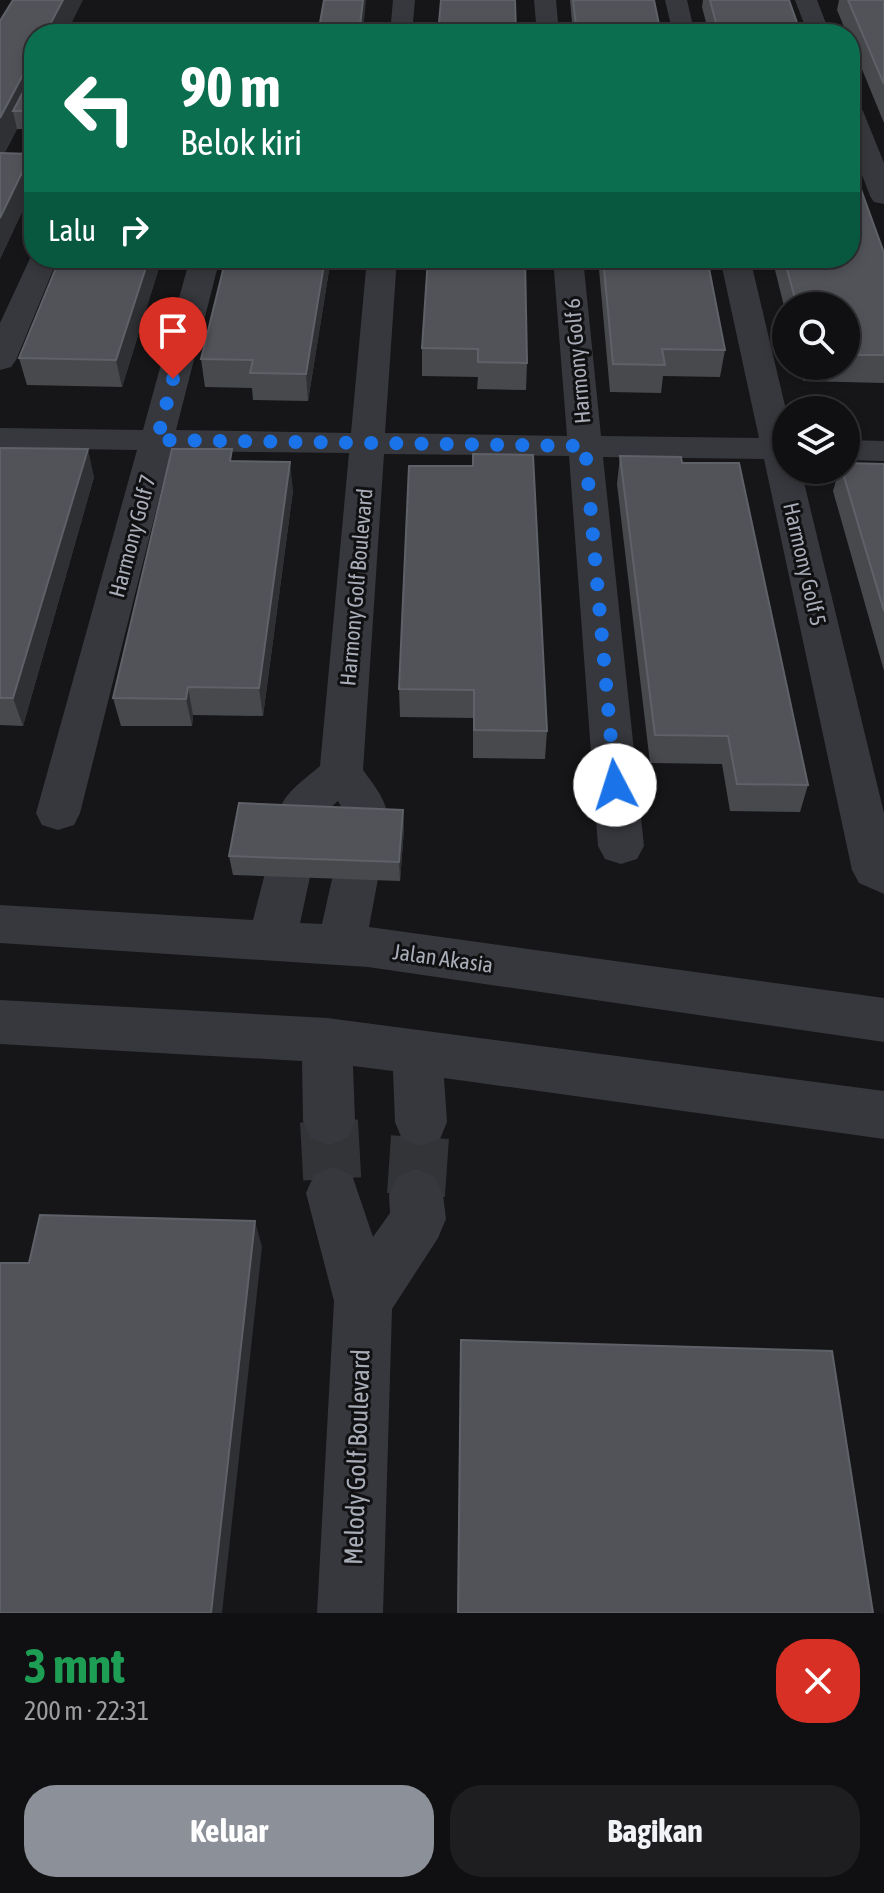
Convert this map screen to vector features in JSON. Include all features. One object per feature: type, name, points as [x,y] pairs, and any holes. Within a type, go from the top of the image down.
[{"type":"street","points":[[402,24],[404,0]]},
{"type":"street","points":[[545,0],[547,24]]},
{"type":"street","points":[[676,0],[682,24]]},
{"type":"street","points":[[806,0],[815,24]]},
{"type":"street","points":[[860,140],[884,196]]},
{"type":"street","points":[[0,360],[39,268]]},
{"type":"street","name":"Harmony Golf 7","points":[[58,813],[202,268]]},
{"type":"street","name":"Harmony Golf Boulevard","points":[[341,773],[381,268]]},
{"type":"street","name":"Harmony Golf 6","points":[[569,268],[621,846]]},
{"type":"street","name":"Harmony Golf 5","points":[[737,268],[772,408]]},
{"type":"street","points":[[0,438],[772,449]]},
{"type":"street","points":[[860,450],[884,451]]},
{"type":"street","name":"Harmony Golf 5","points":[[790,484],[880,873]]},
{"type":"street","points":[[300,825],[303,806],[341,773],[365,806],[367,828]]},
{"type":"street","points":[[272,941],[287,877]]},
{"type":"street","points":[[341,946],[355,879]]},
{"type":"street","name":"Jalan Akasia","points":[[0,924],[341,946],[884,1020]]},
{"type":"street","points":[[0,1022],[327,1040],[884,1115]]},
{"type":"street","points":[[327,1040],[329,1121]]},
{"type":"street","points":[[417,1051],[421,1122]]},
{"type":"street","name":"Melody Golf Boulevard","points":[[333,1193],[363,1301],[350,1613]]},
{"type":"street","points":[[363,1301],[418,1219],[416,1195]]},
{"type":"building","points":[[13,0],[63,0],[50,24],[24,24],[24,73],[0,118],[0,21]]},
{"type":"building","points":[[324,0],[363,0],[360,24],[320,24]]},
{"type":"building","points":[[441,0],[515,0],[516,24],[439,24]]},
{"type":"building","points":[[573,0],[654,0],[659,24],[576,24]]},
{"type":"building","points":[[710,0],[789,0],[797,24],[716,24]]},
{"type":"building","points":[[848,0],[884,0],[884,84],[860,24]]},
{"type":"building","points":[[24,90],[24,111],[13,111]]},
{"type":"building","points":[[0,153],[24,154],[24,168],[0,218]]},
{"type":"building","points":[[860,187],[884,253],[884,355],[860,355],[860,292],[793,292],[787,268],[860,268]]},
{"type":"building","points":[[56,268],[146,268],[116,360],[19,358]]},
{"type":"building","points":[[224,268],[323,268],[306,374],[250,373],[253,360],[201,359]]},
{"type":"building","points":[[427,268],[525,268],[527,363],[478,362],[478,349],[422,348]]},
{"type":"building","points":[[604,268],[709,268],[725,350],[662,349],[665,365],[613,364]]},
{"type":"building","points":[[0,448],[88,449],[13,698],[0,698]]},
{"type":"building","points":[[172,449],[232,449],[230,461],[290,462],[259,688],[188,687],[186,699],[113,698]]},
{"type":"building","points":[[473,454],[533,455],[547,731],[474,730],[474,690],[399,689],[409,466],[473,466]]},
{"type":"building","points":[[620,456],[681,457],[682,463],[739,463],[808,785],[737,784],[728,736],[655,735]]},
{"type":"building","points":[[860,463],[884,464],[884,611],[846,484],[860,484]]},
{"type":"building","points":[[239,803],[403,810],[399,862],[229,856]]},
{"type":"building","points":[[40,1215],[255,1221],[211,1613],[0,1613],[0,1263],[29,1263]]},
{"type":"building","points":[[461,1340],[832,1351],[873,1613],[458,1613]]},
{"type":"tunnel","points":[[329,1121],[333,1193]]},
{"type":"tunnel","points":[[416,1195],[421,1122]]},
{"type":"route","points":[[173,379],[157,440],[585,446],[615,785]]}]
